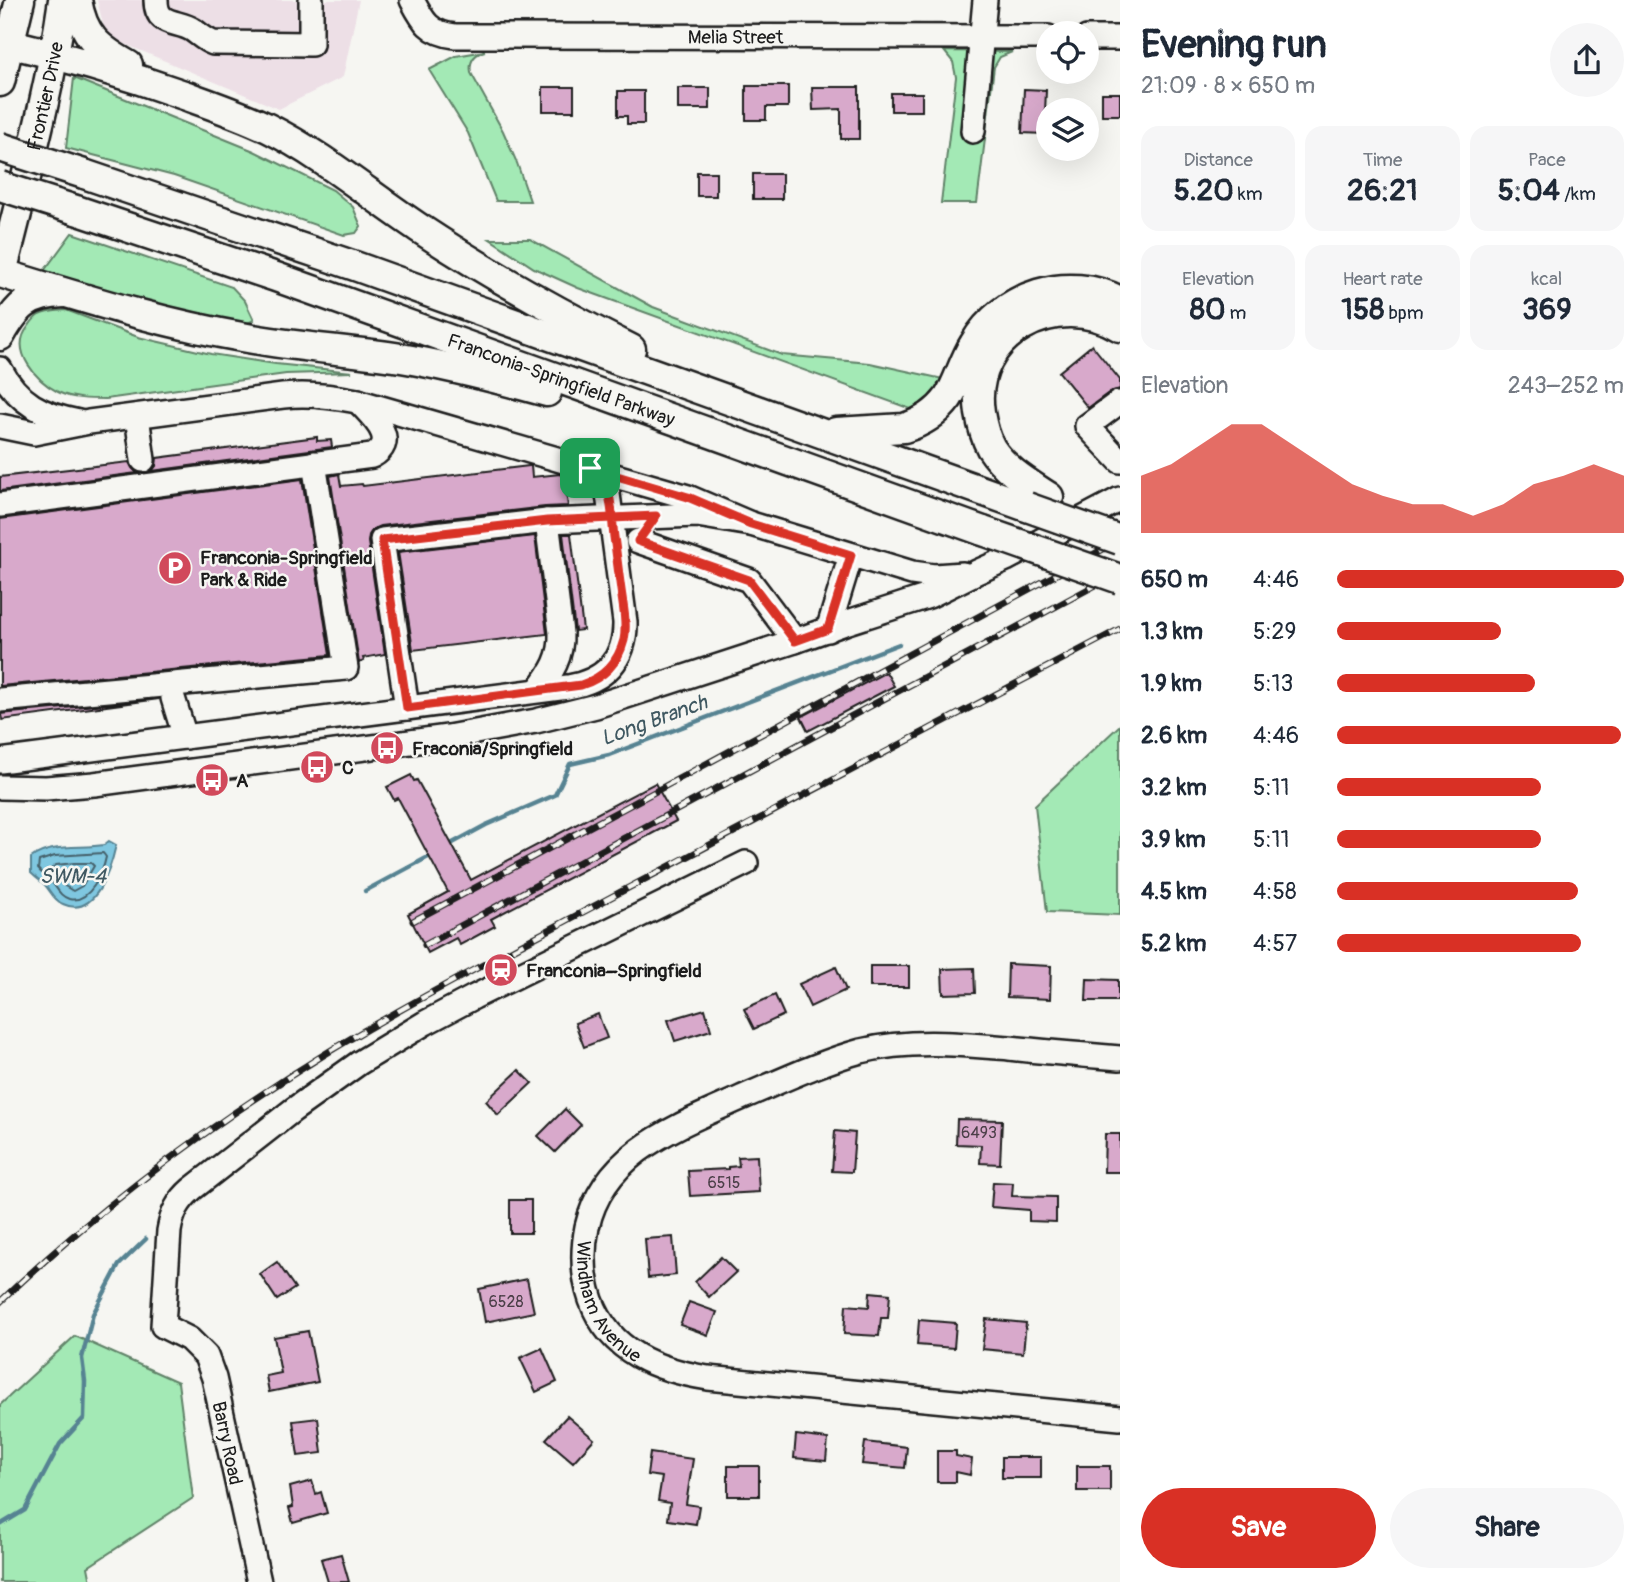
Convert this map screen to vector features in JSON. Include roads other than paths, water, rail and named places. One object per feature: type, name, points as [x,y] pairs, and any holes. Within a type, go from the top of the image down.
[{"type":"main road","points":[[0,82],[5,42],[20,0]]},
{"type":"main road","name":"Frontier Drive","points":[[1,276],[40,116],[63,0]]},
{"type":"main road","points":[[76,0],[85,29],[100,47],[169,90]]},
{"type":"main road","points":[[5,42],[94,65],[243,117],[291,141],[336,169],[443,244],[517,289],[753,408]]},
{"type":"main road","name":"Franconia-Springfield Parkway","points":[[0,147],[303,247],[821,433],[1038,502]]},
{"type":"main road","name":"Franconia-Springfield Parkway","points":[[0,186],[276,277],[1120,579]]},
{"type":"main road","points":[[1,276],[231,335],[427,363],[551,393],[639,407]]},
{"type":"main road","points":[[821,433],[897,429],[912,426],[927,418],[948,398],[974,342],[989,322],[1018,301],[1043,292],[1067,288],[1094,291],[1120,301]]},
{"type":"main road","points":[[0,336],[17,309],[28,300],[43,295],[67,293]]},
{"type":"main road","points":[[1118,539],[1038,502],[1000,461],[987,441],[978,404],[980,382],[999,344],[1031,321],[1071,312],[1105,319],[1120,327]]},
{"type":"street","points":[[156,0],[156,9],[165,20],[192,30],[213,43],[311,44],[311,0]]},
{"type":"street","name":"Melia Street","points":[[412,0],[433,31],[455,36],[1036,37]]},
{"type":"street","points":[[973,131],[985,0]]},
{"type":"street","points":[[1099,38],[1120,38]]},
{"type":"street","points":[[0,369],[17,394],[39,411],[63,419],[89,422]]},
{"type":"street","points":[[0,426],[34,433],[89,422],[297,395],[323,395],[357,401],[590,468],[700,501],[751,524],[923,575],[943,576],[977,572]]},
{"type":"street","points":[[0,505],[376,454],[381,450],[384,441],[382,430],[357,401]]},
{"type":"street","points":[[1118,403],[1087,426],[1120,461]]},
{"type":"street","points":[[137,416],[143,460]]},
{"type":"street","points":[[5,700],[346,668],[314,463]]},
{"type":"street","points":[[0,761],[568,687],[589,682],[611,666],[621,648],[625,631],[608,494],[606,487],[590,468]]},
{"type":"street","points":[[0,787],[46,788],[94,784],[485,731],[596,706],[929,596],[1120,499]]},
{"type":"street","points":[[407,708],[382,540],[547,521],[656,516],[697,515],[751,524]]},
{"type":"street","points":[[619,573],[656,516]]},
{"type":"street","points":[[538,690],[558,659],[561,646],[547,521]]},
{"type":"street","points":[[638,541],[749,580],[795,641]]},
{"type":"street","points":[[828,629],[851,555]]},
{"type":"street","points":[[173,698],[185,737]]},
{"type":"street","name":"Barry Road","points":[[259,1582],[214,1378],[206,1356],[189,1339],[163,1326],[171,1218],[177,1204],[188,1192],[293,1110],[359,1063],[425,1023],[746,863]]},
{"type":"street","name":"Windham Avenue","points":[[1120,1058],[926,1043],[877,1048],[827,1062],[670,1131],[641,1147],[611,1177],[596,1202],[585,1237],[583,1263],[592,1303],[613,1336],[634,1354],[670,1370],[708,1378],[1120,1418]]},
{"type":"water","name":"SWM-4","points":[[109,841],[116,845],[106,877],[93,898],[84,904],[75,907],[63,904],[31,873],[31,858],[39,853],[57,848],[104,845]]},
{"type":"waterway","name":"Long Branch","points":[[449,845],[486,825],[555,795],[570,764],[609,755],[899,644]]},
{"type":"waterway","name":"Long Branch","points":[[365,891],[432,855]]},
{"type":"waterway","name":"Long Branch","points":[[0,1525],[25,1510],[60,1444],[84,1418],[85,1381],[82,1358],[93,1314],[119,1265],[146,1239]]},
{"type":"railway","points":[[413,921],[1120,540]]},
{"type":"railway","points":[[425,945],[1120,572]]},
{"type":"railway","points":[[0,1302],[117,1199],[243,1107],[330,1051],[470,972],[1120,629]]},
{"type":"place","name":"Franconia-Springfield Park & Ride","points":[[175,568]]},
{"type":"place","name":"Fraconia/Springfield","points":[[387,748]]},
{"type":"place","name":"C","points":[[317,767]]},
{"type":"place","name":"A","points":[[212,780]]},
{"type":"place","name":"Franconia–Springfield","points":[[501,970]]}]
